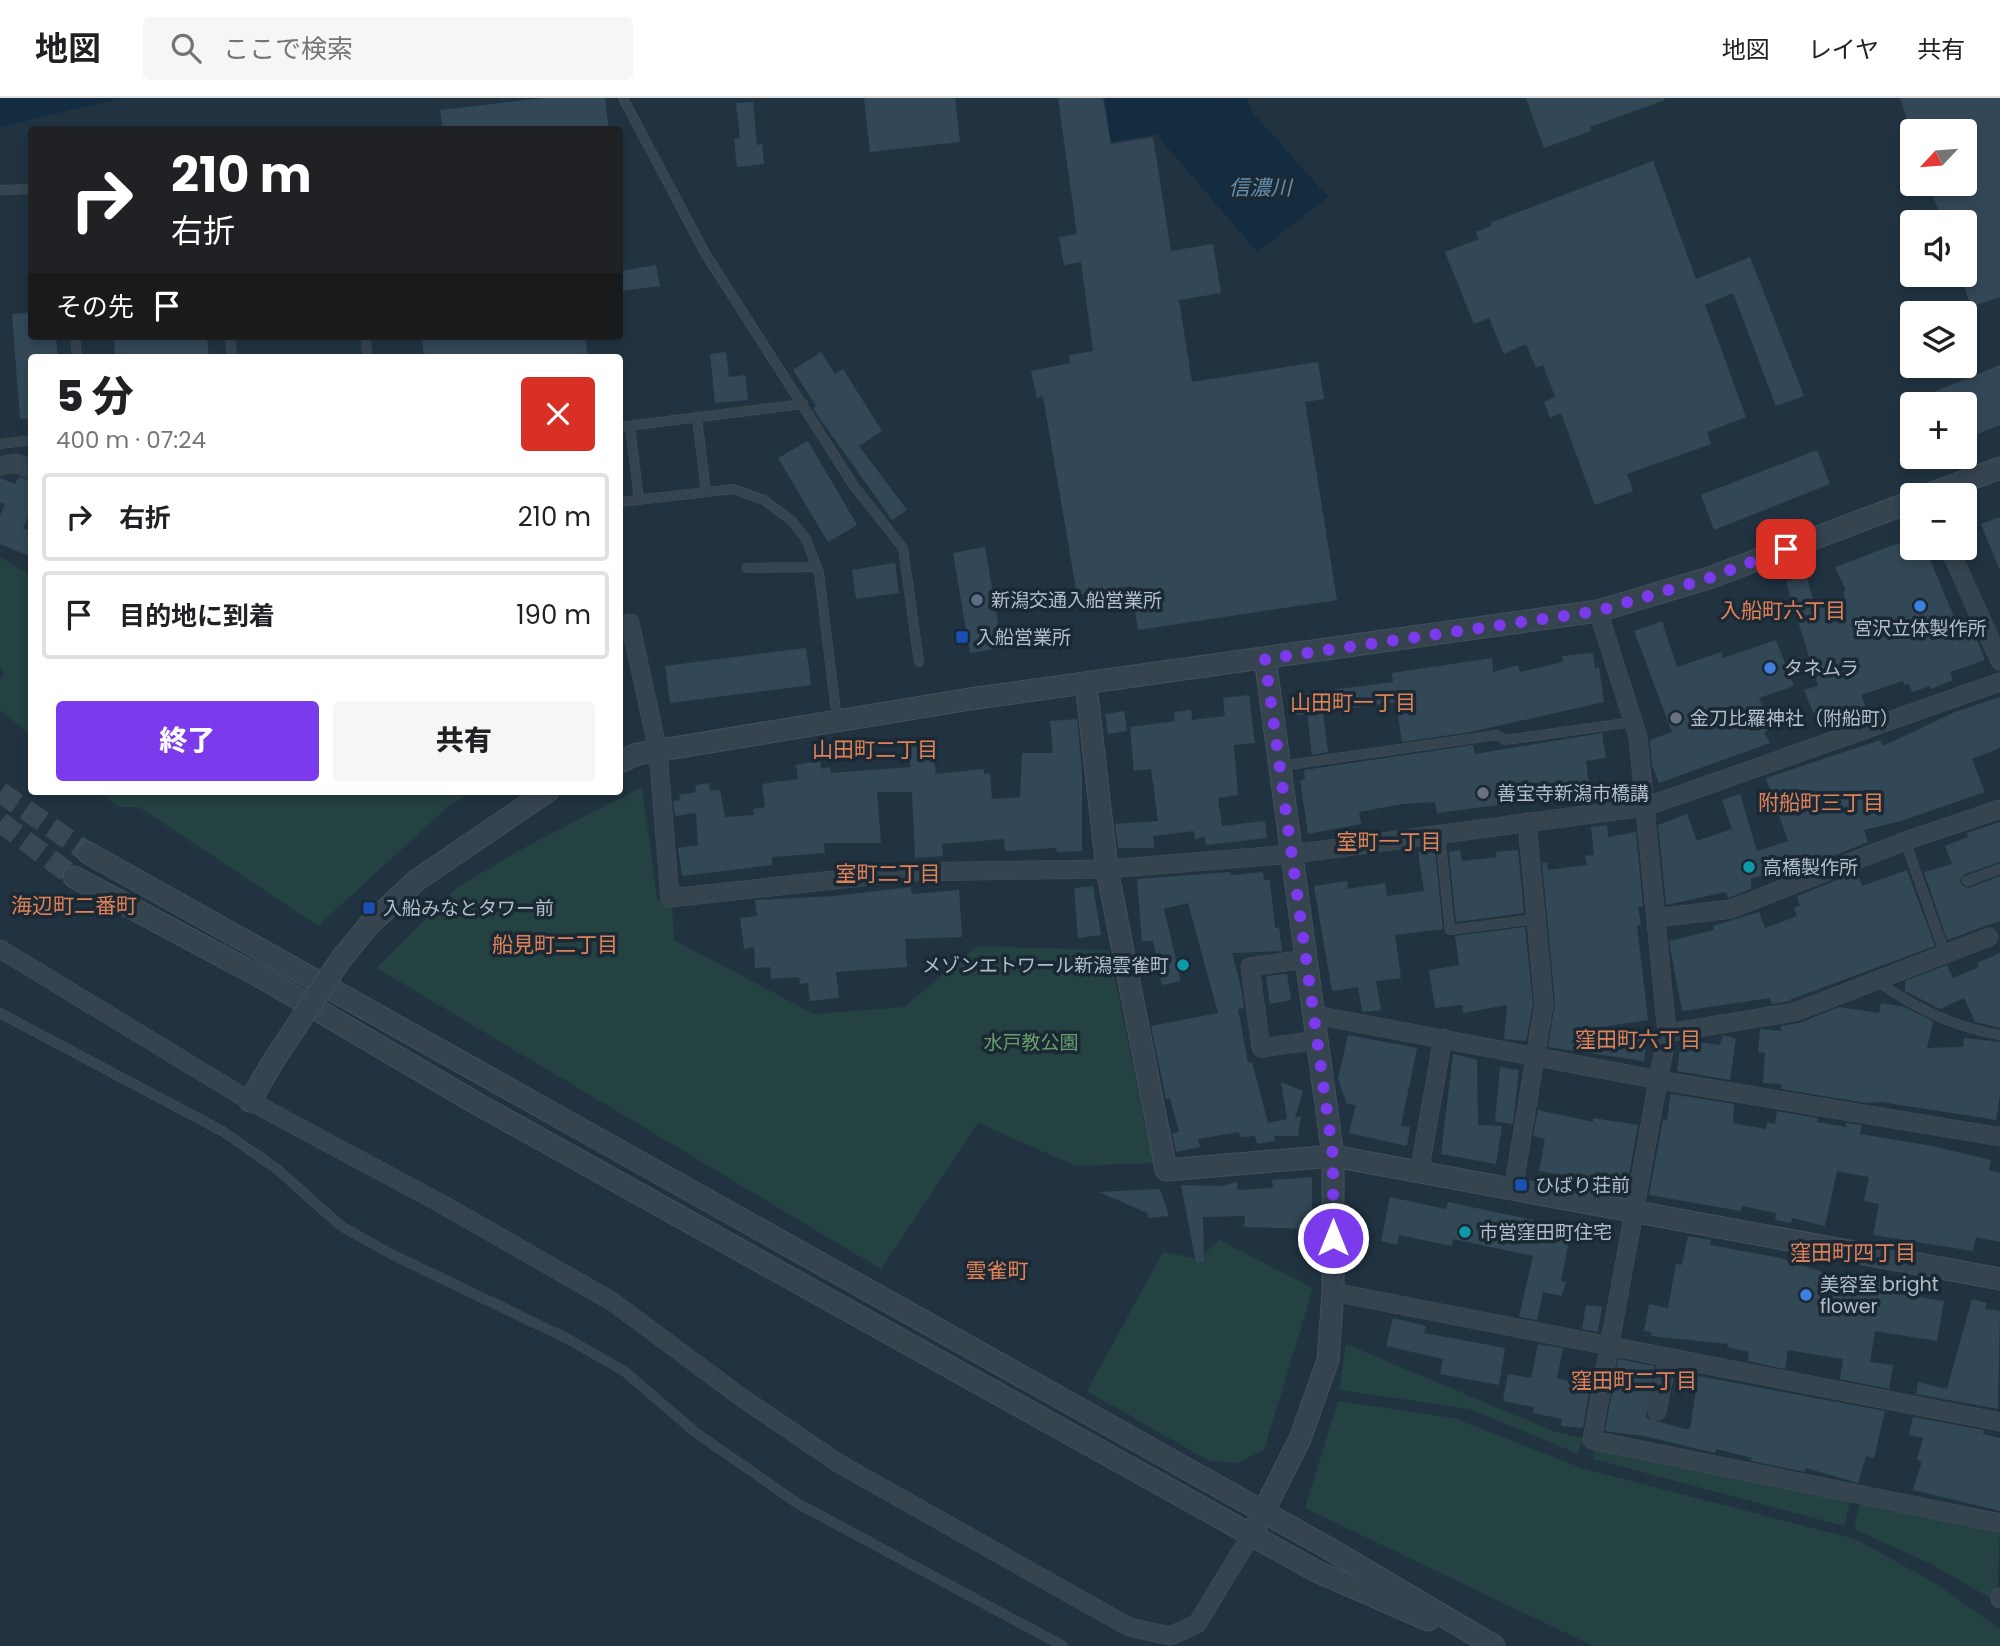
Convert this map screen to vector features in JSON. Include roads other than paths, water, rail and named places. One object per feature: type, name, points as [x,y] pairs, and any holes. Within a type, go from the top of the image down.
[{"type":"street","points":[[0,466],[16,463],[28,468]]},
{"type":"street","points":[[1959,483],[2000,468]]},
{"type":"street","points":[[623,761],[658,751],[970,699],[1598,611],[1709,578],[1900,506]]},
{"type":"street","points":[[1954,560],[2000,661]]},
{"type":"street","points":[[1598,611],[1638,737],[1667,1033],[1633,1211],[1612,1346],[1592,1440],[2000,1523]]},
{"type":"street","points":[[623,624],[630,623],[658,751],[670,898],[908,872],[1107,869],[1293,854],[1645,807],[2000,682]]},
{"type":"street","points":[[1,951],[250,1101],[440,1203],[613,1302],[838,1463],[1129,1627],[1170,1636],[1197,1624],[1251,1535],[1300,1439],[1328,1360],[1334,1292],[1333,1156],[1265,659]]},
{"type":"street","points":[[1086,684],[1107,869],[1166,1170],[1333,1156],[2000,1279]]},
{"type":"street","points":[[250,1101],[341,959],[369,925],[417,880],[542,795]]},
{"type":"street","points":[[1656,918],[1731,909],[1906,841],[2000,809]]},
{"type":"street","points":[[1513,1190],[1544,1004],[1527,822]]},
{"type":"street","points":[[88,853],[1264,1512],[1494,1646]]},
{"type":"street","points":[[74,877],[268,981],[474,1102],[1316,1571],[1487,1646]]},
{"type":"street","points":[[1667,1033],[1795,1012],[1989,937]]},
{"type":"street","points":[[1306,959],[1250,967],[1261,1048],[1318,1040]]},
{"type":"street","points":[[1315,1015],[1659,1080],[2000,1137]]},
{"type":"street","points":[[1419,1172],[1443,1038]]},
{"type":"street","points":[[1334,1292],[2000,1422]]},
{"type":"street","points":[[1657,1411],[1668,1357]]},
{"type":"lane","points":[[623,98],[705,253],[854,486],[903,548],[919,662]]},
{"type":"lane","points":[[0,190],[28,189]]},
{"type":"lane","points":[[639,500],[625,427],[803,404]]},
{"type":"lane","points":[[697,418],[706,492]]},
{"type":"lane","points":[[0,444],[28,440]]},
{"type":"lane","points":[[623,502],[733,489],[750,494],[779,509],[806,538],[817,568],[837,722]]},
{"type":"lane","points":[[747,568],[817,568]]},
{"type":"lane","points":[[1281,766],[1497,735],[1505,740],[1633,722]]},
{"type":"lane","points":[[1440,834],[1450,930],[1538,918]]},
{"type":"lane","points":[[1906,841],[1945,954]]},
{"type":"lane","points":[[1967,881],[2000,869]]},
{"type":"lane","points":[[1878,982],[1901,998],[1945,1019],[1976,1031],[2000,1035]]},
{"type":"lane","points":[[0,1013],[224,1132],[276,1169],[341,1226],[391,1254],[568,1339],[624,1371],[695,1432],[797,1503],[1063,1646]]},
{"type":"water","points":[[0,98],[121,98],[0,127]]},
{"type":"water","name":"信濃川","points":[[1105,98],[1246,98],[1253,113],[1328,197],[1257,252],[1156,134],[1110,142]]},
{"type":"tunnel","points":[[0,792],[88,853]]},
{"type":"tunnel","points":[[0,822],[74,877]]},
{"type":"place","name":"新潟交通入船営業所","points":[[977,600]]},
{"type":"place","name":"宮沢立体製作所","points":[[1920,606]]},
{"type":"place","name":"入船営業所","points":[[962,637]]},
{"type":"place","name":"タネムラ","points":[[1770,668]]},
{"type":"place","name":"金刀比羅神社（附船町）","points":[[1676,718]]},
{"type":"place","name":"善宝寺新潟市橋講","points":[[1483,793]]},
{"type":"place","name":"高橋製作所","points":[[1749,867]]},
{"type":"place","name":"入船みなとタワー前","points":[[369,908]]},
{"type":"place","name":"メゾンエトワール新潟雲雀町","points":[[1183,965]]},
{"type":"place","name":"ひばり荘前","points":[[1521,1185]]},
{"type":"place","name":"市営窪田町住宅","points":[[1465,1232]]},
{"type":"place","name":"美容室 bright flower","points":[[1806,1295]]},
{"type":"district","name":"入船町六丁目","points":[[1783,611]]},
{"type":"district","name":"山田町一丁目","points":[[1353,703]]},
{"type":"district","name":"山田町二丁目","points":[[875,750]]},
{"type":"district","name":"附船町三丁目","points":[[1821,803]]},
{"type":"district","name":"室町一丁目","points":[[1389,842]]},
{"type":"district","name":"室町二丁目","points":[[888,874]]},
{"type":"district","name":"海辺町二番町","points":[[74,906]]},
{"type":"district","name":"船見町二丁目","points":[[555,945]]},
{"type":"district","name":"窪田町六丁目","points":[[1638,1040]]},
{"type":"district","name":"窪田町四丁目","points":[[1853,1253]]},
{"type":"district","name":"雲雀町","points":[[997,1271]]},
{"type":"district","name":"窪田町二丁目","points":[[1634,1381]]},
{"type":"park label","name":"水戸教公園","points":[[1031,1042]]}]
